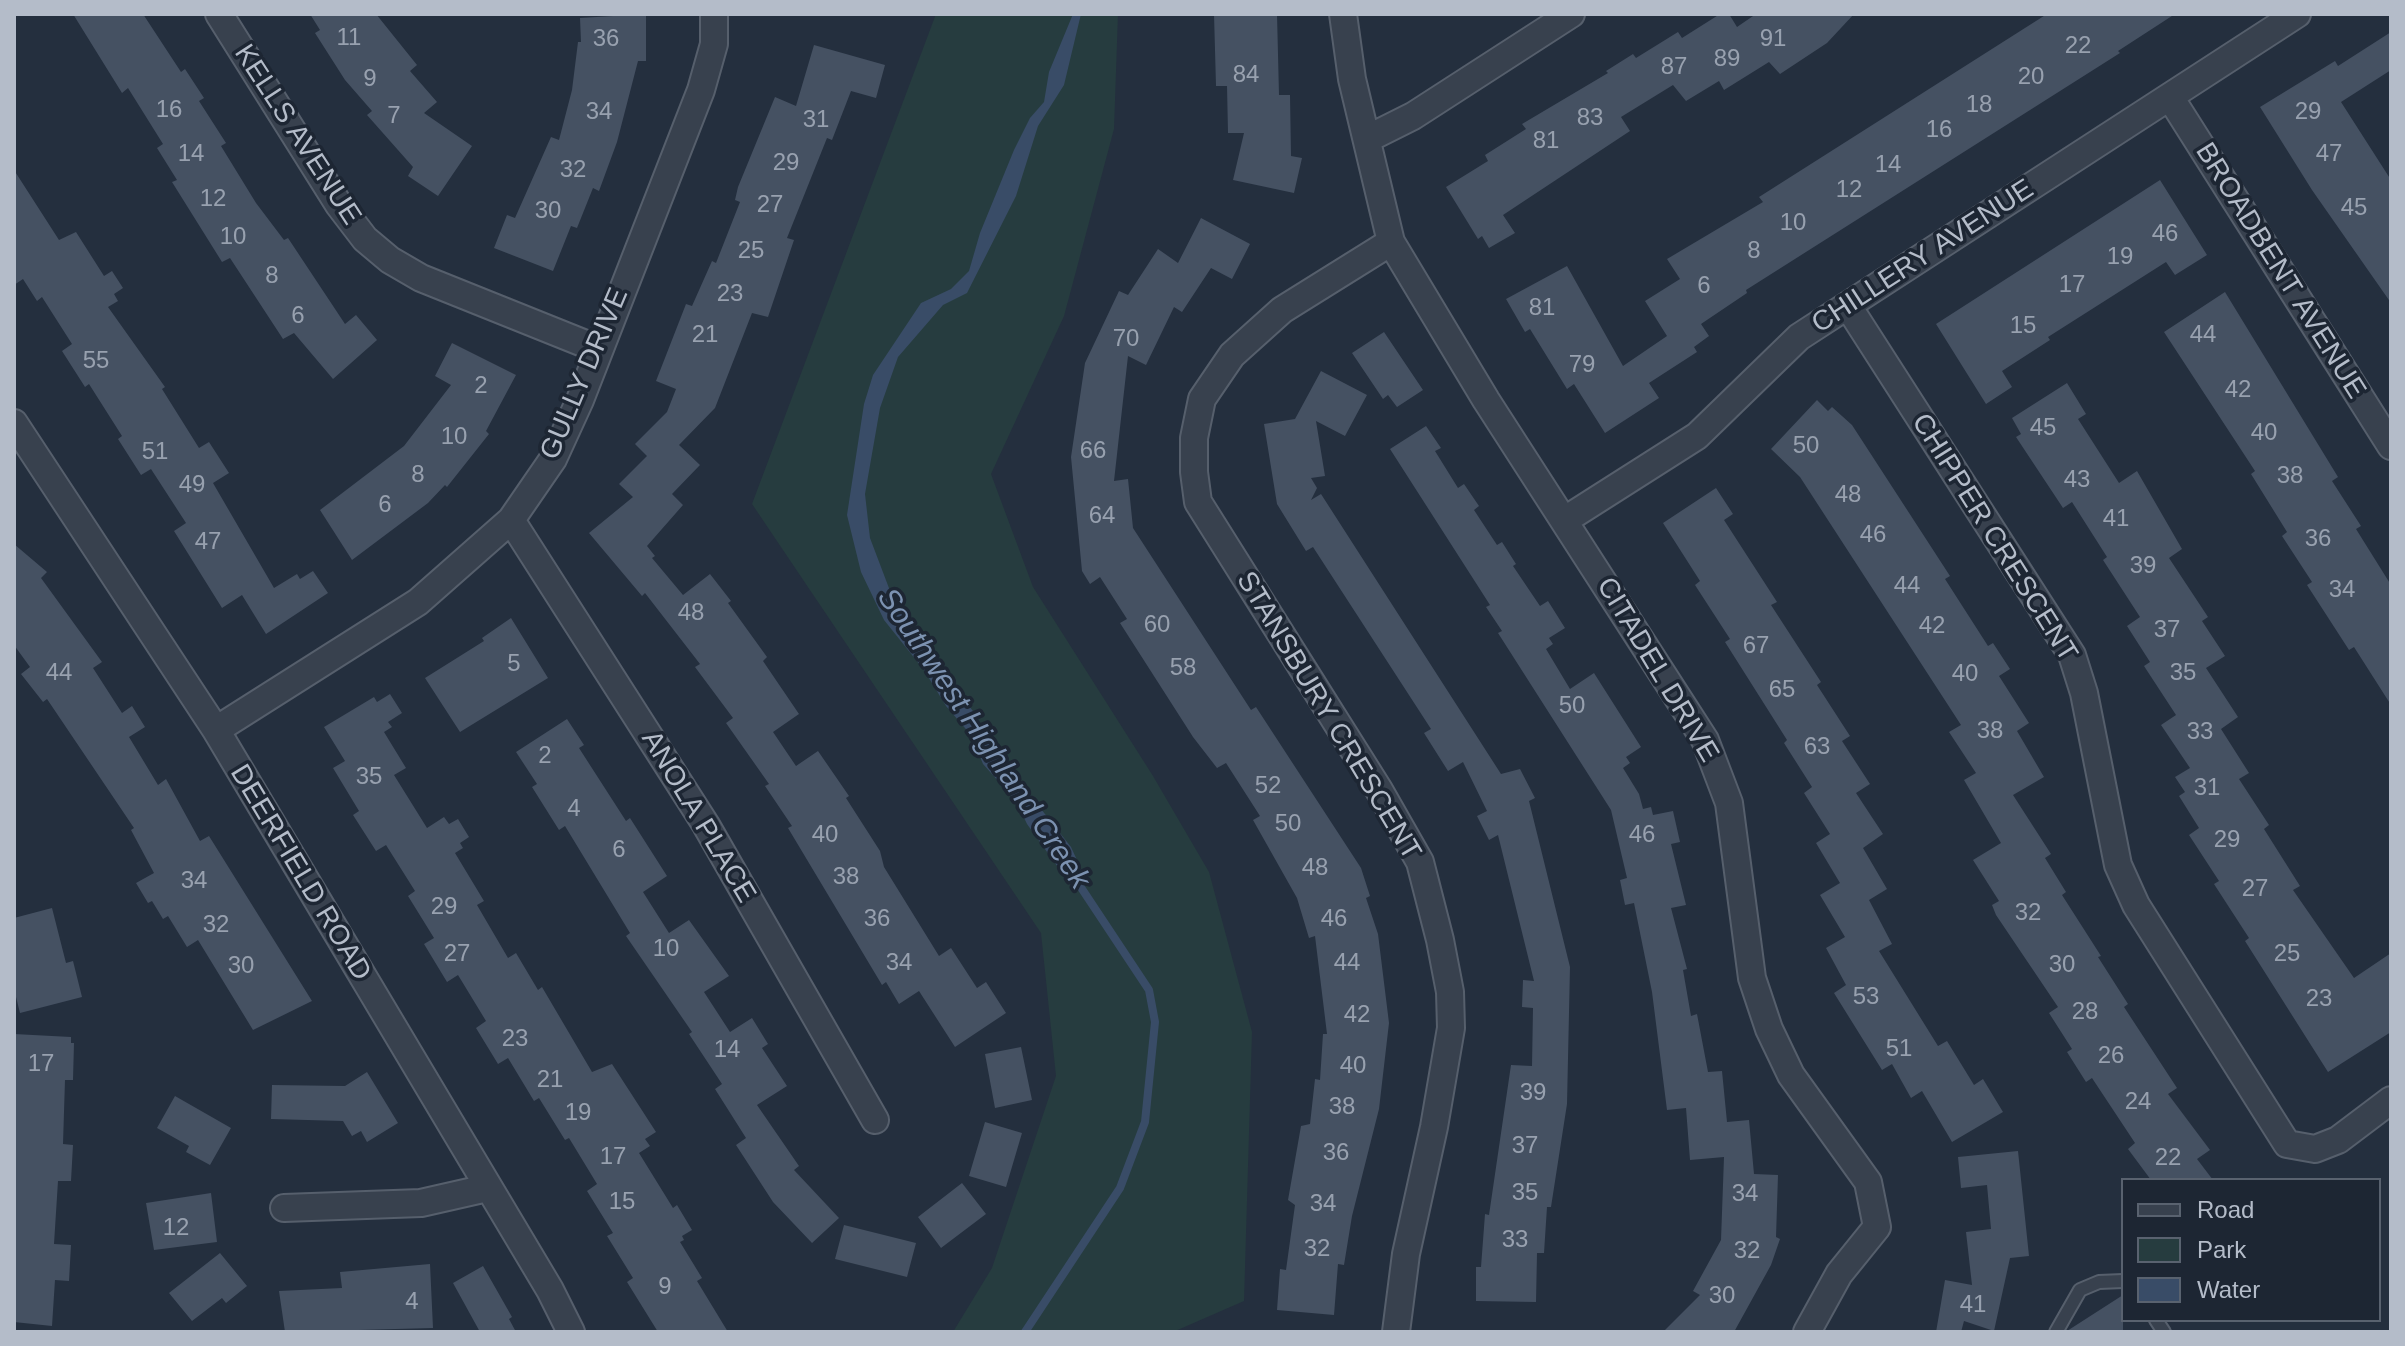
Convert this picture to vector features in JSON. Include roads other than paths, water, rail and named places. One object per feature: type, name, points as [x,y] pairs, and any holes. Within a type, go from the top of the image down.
[{"type":"street","name":"KELLS AVENUE","points":[[219,14],[339,205],[365,239],[390,260],[421,278],[598,349]]},
{"type":"street","name":"GULLY DRIVE","points":[[216,730],[418,602],[511,520],[553,459],[598,349],[701,90],[714,44],[714,14]]},
{"type":"street","name":"CITADEL DRIVE","points":[[1343,14],[1391,242],[1486,400],[1705,740],[1729,803],[1752,978],[1769,1029],[1791,1075],[1868,1182],[1877,1227],[1839,1274],[1807,1332]]},
{"type":"street","points":[[1367,139],[1413,116],[1571,14]]},
{"type":"street","name":"CHILLERY AVENUE","points":[[1565,520],[1697,436],[1799,337],[2297,14]]},
{"type":"street","name":"BROADBENT AVENUE","points":[[2170,97],[2391,446]]},
{"type":"street","name":"STANSBURY CRESCENT","points":[[1391,242],[1282,310],[1232,355],[1202,399],[1194,438],[1194,472],[1198,502],[1379,790],[1420,862],[1440,940],[1450,992],[1451,1028],[1434,1127],[1406,1254],[1396,1332]]},
{"type":"street","name":"CHIPPER CRESCENT","points":[[1848,306],[2072,655],[2084,693],[2118,865],[2136,905],[2287,1144],[2315,1149],[2338,1140],[2391,1100]]},
{"type":"street","name":"DEERFIELD ROAD","points":[[14,423],[216,730],[550,1290],[571,1332]]},
{"type":"street","name":"ANOLA PLACE","points":[[511,520],[706,825],[875,1120]]},
{"type":"street","points":[[284,1208],[421,1203],[487,1188]]},
{"type":"lane","points":[[2056,1332],[2080,1290],[2099,1282],[2121,1281]]},
{"type":"water","name":"Southwest Highland Creek","points":[[1073,14],[1081,14],[1064,85],[1038,126],[1016,196],[967,293],[943,305],[898,357],[880,408],[865,494],[870,538],[895,604],[975,714],[992,747],[1071,847],[1087,882],[1082,889],[1073,885],[1060,870],[1027,824],[1016,801],[983,764],[971,735],[946,706],[924,670],[884,620],[861,572],[847,515],[864,404],[873,375],[921,303],[951,289],[969,271],[980,233],[1014,150],[1030,118],[1044,102],[1049,72]]},
{"type":"waterway","name":"Southwest Highland Creek","points":[[1025,1332],[1120,1188],[1145,1122],[1155,1022],[1149,990],[1082,889]]}]
